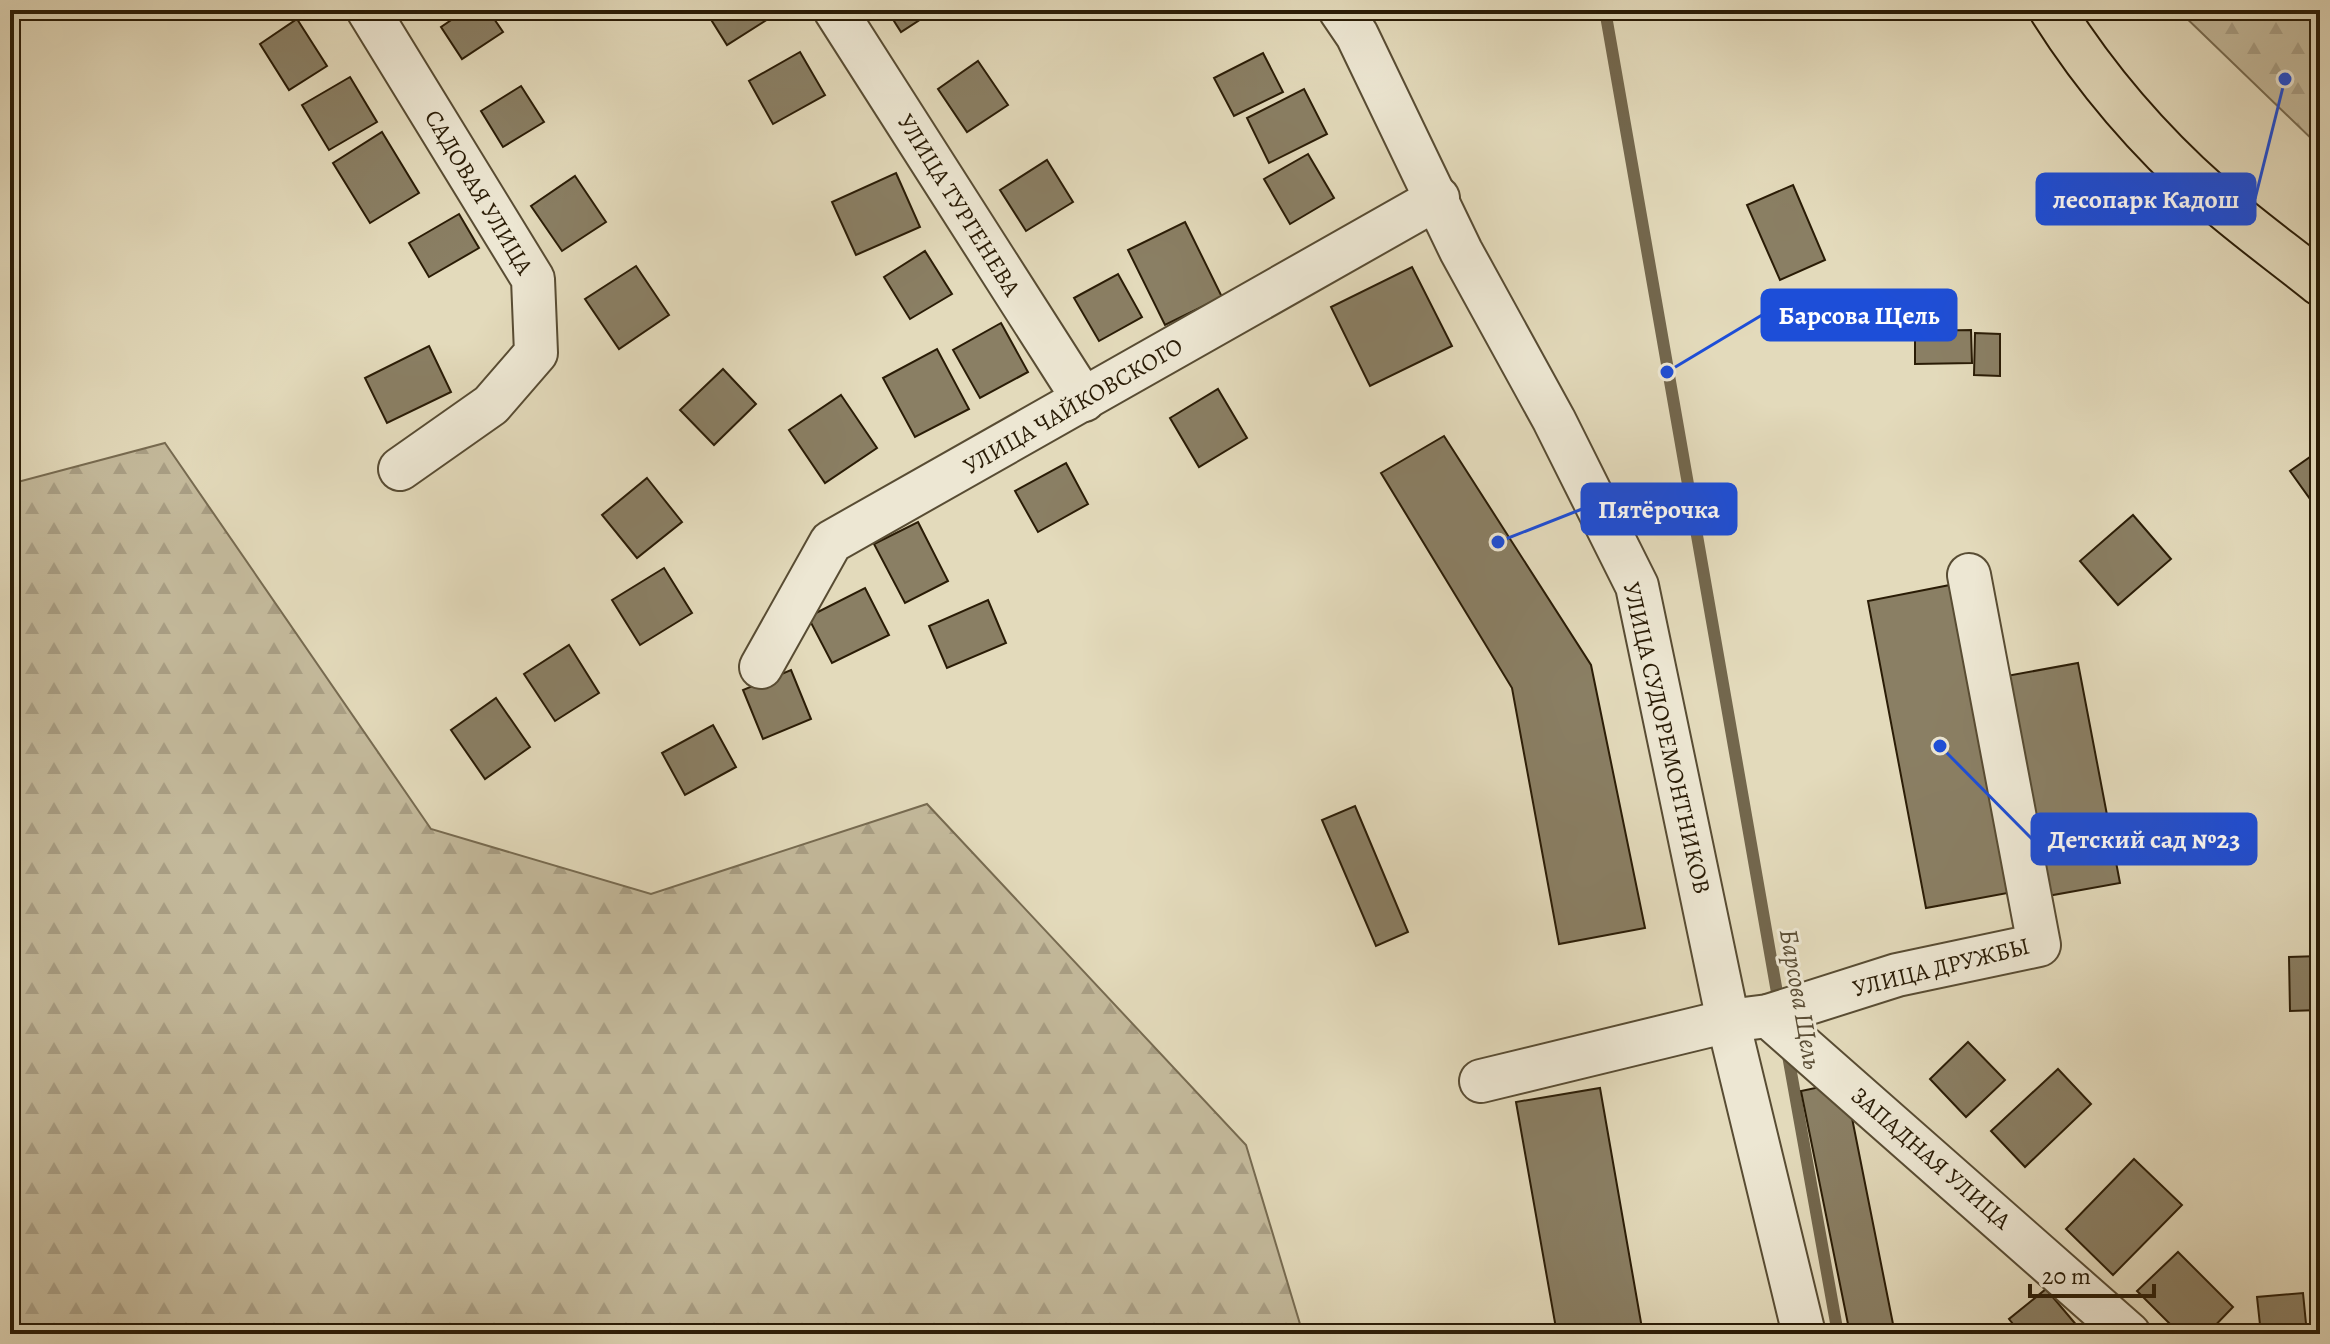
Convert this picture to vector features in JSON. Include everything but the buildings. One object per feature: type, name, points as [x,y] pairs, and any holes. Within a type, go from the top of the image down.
[{"type":"highway","points":[[2052,10],[2073,43],[2142,129],[2210,195],[2320,283]]},
{"type":"street","name":"САДОВАЯ УЛИЦА","points":[[368,10],[533,279],[536,353],[491,405],[400,469]]},
{"type":"street","name":"УЛИЦА ТУРГЕНЕВА","points":[[835,10],[1084,400]]},
{"type":"street","name":"УЛИЦА СУДОРЕМОНТНИКОВ","points":[[1340,10],[1357,35],[1461,251],[1554,420],[1637,586],[1728,1021],[1804,1334]]},
{"type":"street","name":"УЛИЦА ЧАЙКОВСКОГО","points":[[761,667],[831,542],[1438,198]]},
{"type":"street","name":"УЛИЦА ДРУЖБЫ","points":[[1481,1081],[1728,1021],[1768,1016],[1897,975],[2039,945],[1969,575]]},
{"type":"street","name":"ЗАПАДНАЯ УЛИЦА","points":[[1768,1016],[2129,1334]]},
{"type":"green space","points":[[2178,10],[2320,10],[2320,147]]},
{"type":"green space","points":[[165,443],[431,829],[651,894],[927,804],[1246,1145],[1303,1334],[10,1334],[10,484]]},
{"type":"waterway","name":"Барсова Щель","points":[[1605,10],[1779,1004]]},
{"type":"waterway","name":"Барсова Щель","points":[[1787,1050],[1838,1334]]},
{"type":"place","name":"лесопарк Кадош","points":[[2285,79]]},
{"type":"place","name":"Барсова Щель","points":[[1667,372]]},
{"type":"place","name":"Пятёрочка","points":[[1498,542]]},
{"type":"place","name":"Детский сад №23","points":[[1940,746]]}]
